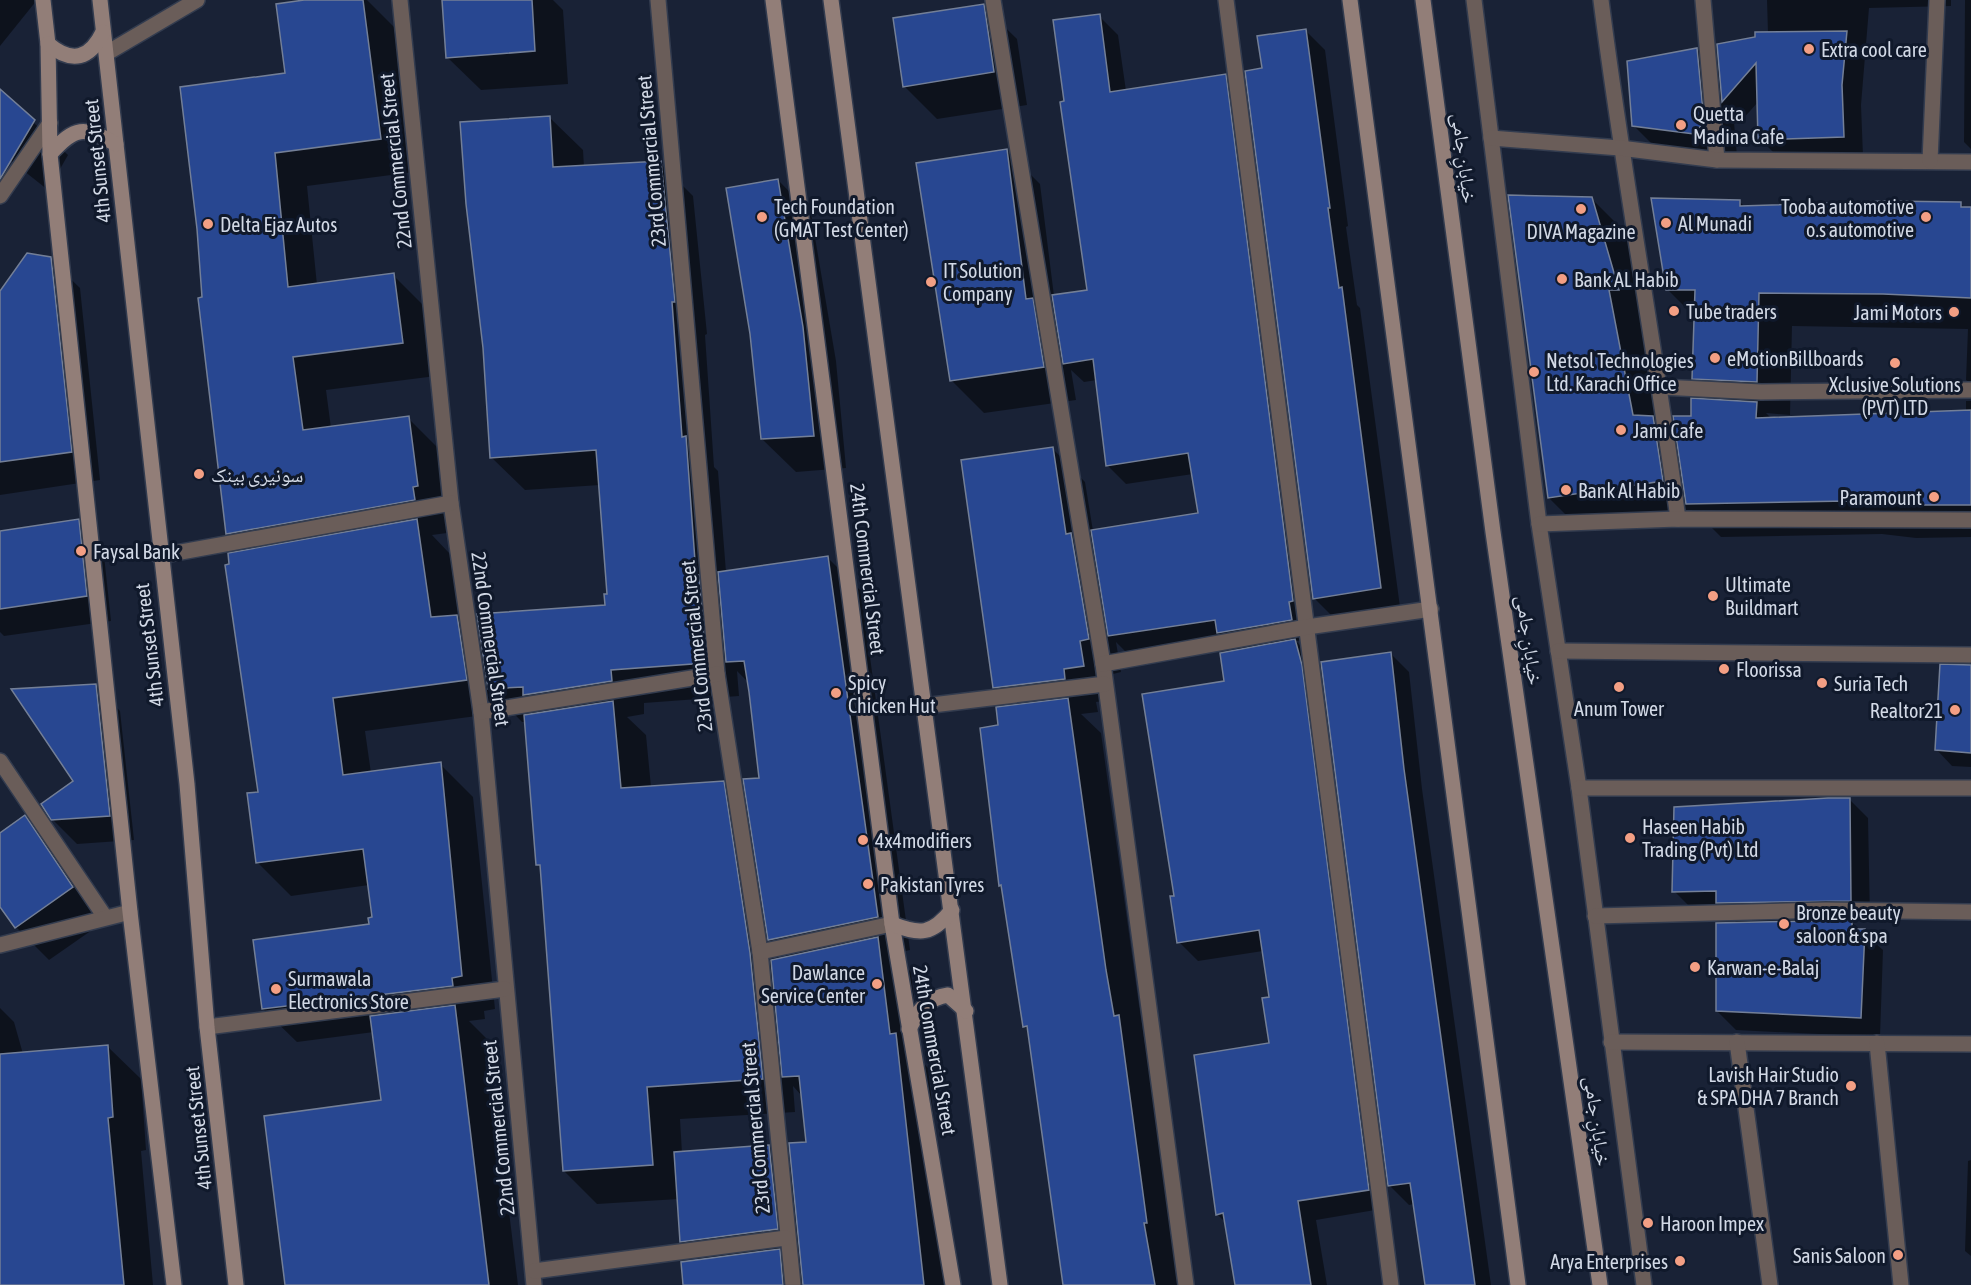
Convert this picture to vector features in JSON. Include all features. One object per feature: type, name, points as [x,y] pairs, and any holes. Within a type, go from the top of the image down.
[{"type":"street","name":"4th Sunset Street","points":[[43,0],[48,44],[50,154],[130,912],[174,1285]]},
{"type":"street","name":"4th Sunset Street","points":[[100,0],[159,556],[187,784],[207,1027],[236,1285]]},
{"type":"street","points":[[107,53],[197,0]]},
{"type":"street","name":"22nd Commercial Street","points":[[400,0],[451,503],[481,712],[505,989],[534,1278]]},
{"type":"street","name":"23rd Commercial Street","points":[[658,0],[717,674],[760,952],[792,1285]]},
{"type":"street","name":"24th Commercial Street","points":[[773,0],[892,924],[953,1285]]},
{"type":"street","name":"24th Commercial Street","points":[[831,0],[966,1011],[1000,1285]]},
{"type":"street","points":[[993,0],[1102,663],[1186,1285]]},
{"type":"street","points":[[1226,0],[1391,1285]]},
{"type":"street","points":[[1350,0],[1518,1285]]},
{"type":"street","name":"خیابانِ جامی","points":[[1424,0],[1493,532],[1600,1285]]},
{"type":"street","points":[[1474,0],[1539,524],[1579,788],[1644,1285]]},
{"type":"street","points":[[1601,0],[1620,148],[1660,387],[1678,519]]},
{"type":"street","points":[[1703,0],[1717,160]]},
{"type":"street","points":[[1930,160],[1937,0]]},
{"type":"street","points":[[48,44],[62,56],[80,57],[95,48],[103,32]]},
{"type":"street","points":[[0,196],[50,123]]},
{"type":"street","points":[[50,154],[67,135],[81,130],[97,133],[116,144]]},
{"type":"street","points":[[1491,138],[1620,148],[1717,160],[1971,162]]},
{"type":"street","points":[[1660,387],[1761,392],[1971,390]]},
{"type":"street","points":[[159,556],[451,503]]},
{"type":"street","points":[[1539,524],[1678,519],[1971,520]]},
{"type":"street","points":[[1102,663],[1307,627],[1431,609]]},
{"type":"street","points":[[1558,651],[1971,655]]},
{"type":"street","points":[[481,712],[717,674]]},
{"type":"street","points":[[924,706],[1105,684]]},
{"type":"street","points":[[0,761],[105,917]]},
{"type":"street","points":[[1579,788],[1971,788]]},
{"type":"street","points":[[760,952],[892,924],[915,933],[930,930],[942,922],[952,910]]},
{"type":"street","points":[[1595,916],[1826,910],[1971,912]]},
{"type":"street","points":[[0,945],[130,912]]},
{"type":"street","points":[[207,1027],[505,989]]},
{"type":"street","points":[[909,1029],[927,1002],[937,996],[948,995],[966,1011]]},
{"type":"street","points":[[1611,1042],[1971,1044]]},
{"type":"street","points":[[1737,1042],[1770,1285]]},
{"type":"street","points":[[1877,1043],[1901,1285]]},
{"type":"street","points":[[534,1278],[786,1238]]},
{"type":"building","points":[[304,0],[363,0],[381,139],[275,153],[288,287],[394,273],[403,343],[293,357],[303,430],[409,416],[418,486],[413,487],[415,500],[226,534],[198,298],[202,297],[197,229],[180,87],[285,73],[276,4]]},
{"type":"building","points":[[442,0],[532,0],[535,51],[446,58]]},
{"type":"building","points":[[984,4],[994,72],[903,87],[893,18]]},
{"type":"building","points":[[1100,14],[1110,92],[1226,74],[1293,601],[1289,602],[1292,620],[1217,633],[1215,620],[1108,636],[1091,530],[1198,513],[1188,453],[1106,466],[1093,359],[1063,364],[1052,295],[1087,290],[1060,102],[1064,101],[1053,20]]},
{"type":"building","points":[[1306,29],[1330,208],[1328,208],[1339,288],[1342,287],[1381,588],[1313,599],[1245,71],[1262,68],[1257,36]]},
{"type":"building","points":[[1847,31],[1842,85],[1844,137],[1758,140],[1756,63],[1722,102],[1717,44],[1755,37],[1755,32]]},
{"type":"building","points":[[1697,48],[1704,122],[1694,134],[1632,126],[1627,61]]},
{"type":"building","points":[[0,89],[35,120],[0,179]]},
{"type":"building","points":[[550,116],[553,167],[661,161],[675,302],[672,302],[682,437],[686,436],[696,575],[699,575],[706,663],[611,670],[612,681],[523,695],[523,687],[488,689],[477,614],[605,605],[604,594],[607,594],[596,450],[490,458],[483,348],[466,204],[460,122]]},
{"type":"building","points":[[1007,149],[1026,299],[1033,298],[1044,367],[950,381],[916,163]]},
{"type":"building","points":[[778,179],[803,327],[814,436],[761,439],[750,334],[726,188]]},
{"type":"building","points":[[1508,195],[1592,197],[1619,290],[1609,290],[1633,415],[1653,416],[1663,481],[1548,498]]},
{"type":"building","points":[[1651,198],[1740,200],[1740,206],[1886,201],[1961,202],[1961,207],[1971,207],[1971,298],[1883,294],[1759,293],[1757,382],[1692,379],[1695,290],[1666,290]]},
{"type":"building","points":[[27,253],[51,257],[72,452],[0,462],[0,291]]},
{"type":"building","points":[[1691,398],[1757,402],[1756,418],[1971,410],[1971,505],[1882,505],[1848,501],[1686,504],[1673,416],[1691,416]]},
{"type":"building","points":[[1053,447],[1066,534],[1071,533],[1089,639],[1080,641],[1084,666],[1064,669],[1065,679],[993,688],[961,460]]},
{"type":"building","points":[[79,519],[87,596],[0,609],[0,531]]},
{"type":"building","points":[[417,519],[431,617],[457,615],[467,680],[333,698],[343,775],[441,762],[462,976],[452,978],[453,986],[262,1009],[253,940],[369,924],[368,918],[372,917],[363,849],[256,863],[247,793],[258,792],[225,565],[229,564],[228,553]]},
{"type":"building","points":[[828,556],[878,917],[768,940],[743,779],[759,778],[749,692],[744,661],[726,662],[718,572]]},
{"type":"building","points":[[1295,639],[1302,665],[1369,1190],[1298,1201],[1311,1285],[1235,1285],[1223,1213],[1216,1215],[1194,1055],[1269,1043],[1262,998],[1269,997],[1259,930],[1177,943],[1170,896],[1174,896],[1142,694],[1224,681],[1220,653]]},
{"type":"building","points":[[1391,652],[1404,769],[1475,1285],[1425,1285],[1410,1183],[1388,1186],[1321,662]]},
{"type":"building","points":[[1940,664],[1971,665],[1971,753],[1935,750]]},
{"type":"building","points":[[96,684],[110,816],[51,820],[41,804],[73,781],[11,689]]},
{"type":"building","points":[[1068,698],[1106,970],[1114,1016],[1119,1015],[1147,1223],[1144,1223],[1155,1285],[1063,1285],[1027,1026],[1023,1027],[1001,885],[999,886],[980,728],[998,725],[996,707]]},
{"type":"building","points":[[613,701],[621,788],[724,781],[750,953],[763,1079],[647,1087],[653,1165],[563,1171],[540,865],[536,865],[524,715]]},
{"type":"building","points":[[1850,798],[1851,901],[1716,903],[1716,891],[1672,892],[1674,807]]},
{"type":"building","points":[[25,815],[73,887],[15,928],[0,907],[0,833]]},
{"type":"building","points":[[1852,920],[1852,929],[1865,929],[1861,1018],[1716,1011],[1716,923]]},
{"type":"building","points":[[878,937],[890,1034],[896,1033],[924,1285],[803,1285],[789,1143],[806,1142],[799,1076],[782,1077],[771,960]]},
{"type":"building","points":[[455,1005],[489,1285],[285,1285],[264,1116],[381,1100],[370,1016]]},
{"type":"building","points":[[108,1045],[113,1117],[108,1118],[124,1285],[0,1285],[0,1054]]},
{"type":"building","points":[[769,1145],[778,1229],[680,1242],[674,1152]]},
{"type":"building","points":[[780,1249],[783,1285],[683,1285],[681,1262]]},
{"type":"place","name":"Extra cool care","points":[[1809,49]]},
{"type":"place","name":"Quetta Madina Cafe","points":[[1681,125]]},
{"type":"place","name":"DIVA Magazine","points":[[1581,209]]},
{"type":"place","name":"Tech Foundation (GMAT Test Center)","points":[[762,217]]},
{"type":"place","name":"Tooba automotive o.s automotive","points":[[1926,217]]},
{"type":"place","name":"Al Munadi","points":[[1666,223]]},
{"type":"place","name":"Delta Ejaz Autos","points":[[208,224]]},
{"type":"place","name":"Bank AL Habib","points":[[1562,279]]},
{"type":"place","name":"IT Solution Company","points":[[931,282]]},
{"type":"place","name":"Tube traders","points":[[1674,311]]},
{"type":"place","name":"Jami Motors","points":[[1954,312]]},
{"type":"place","name":"eMotionBillboards","points":[[1715,358]]},
{"type":"place","name":"Xclusive Solutions (PVT) LTD","points":[[1895,363]]},
{"type":"place","name":"Netsol Technologies Ltd. Karachi Office","points":[[1534,372]]},
{"type":"place","name":"Jami Cafe","points":[[1621,430]]},
{"type":"place","name":"سونیری بینک","points":[[199,474]]},
{"type":"place","name":"Bank Al Habib","points":[[1566,490]]},
{"type":"place","name":"Paramount","points":[[1934,497]]},
{"type":"place","name":"Faysal Bank","points":[[81,551]]},
{"type":"place","name":"Ultimate Buildmart","points":[[1713,596]]},
{"type":"place","name":"Floorissa","points":[[1724,669]]},
{"type":"place","name":"Suria Tech","points":[[1822,683]]},
{"type":"place","name":"Anum Tower","points":[[1619,687]]},
{"type":"place","name":"Spicy Chicken Hut","points":[[836,693]]},
{"type":"place","name":"Realtor21","points":[[1955,710]]},
{"type":"place","name":"Haseen Habib Trading (Pvt) Ltd","points":[[1630,838]]},
{"type":"place","name":"4x4modifiers","points":[[863,840]]},
{"type":"place","name":"Pakistan Tyres","points":[[868,884]]},
{"type":"place","name":"Bronze beauty saloon & spa","points":[[1784,924]]},
{"type":"place","name":"Karwan-e-Balaj","points":[[1695,967]]},
{"type":"place","name":"Dawlance Service Center","points":[[877,984]]},
{"type":"place","name":"Surmawala Electronics Store","points":[[276,989]]},
{"type":"place","name":"Lavish Hair Studio & SPA DHA 7 Branch","points":[[1851,1086]]},
{"type":"place","name":"Haroon Impex","points":[[1648,1223]]},
{"type":"place","name":"Sanis Saloon","points":[[1898,1255]]},
{"type":"place","name":"Arya Enterprises","points":[[1680,1261]]}]
